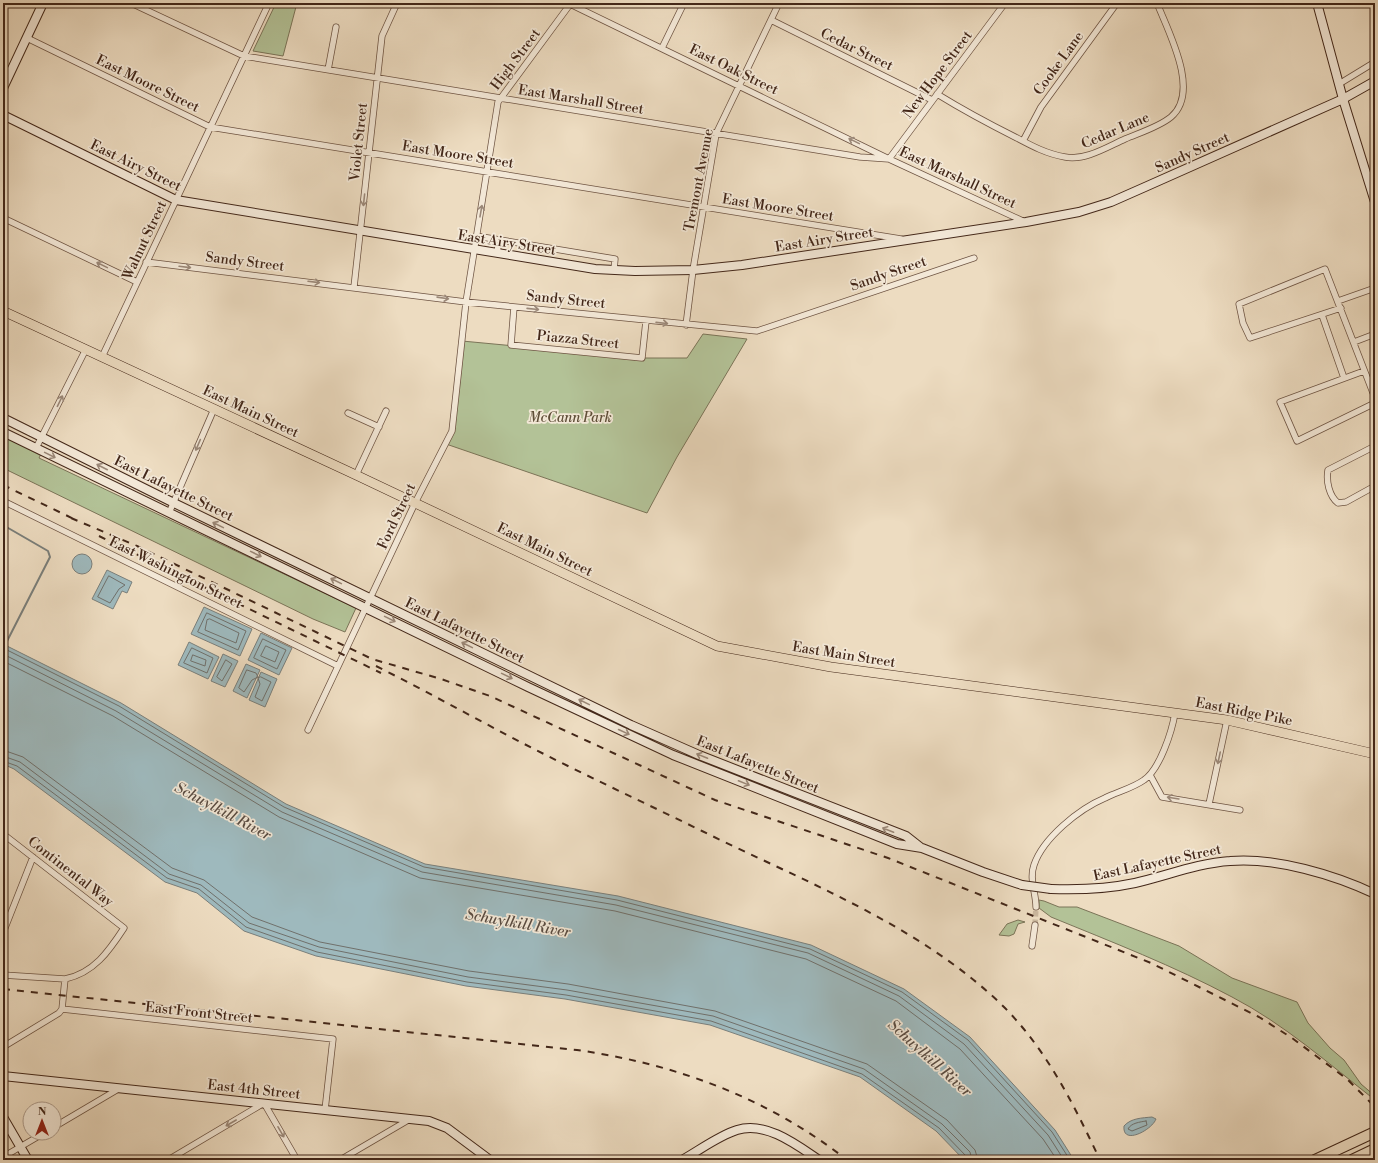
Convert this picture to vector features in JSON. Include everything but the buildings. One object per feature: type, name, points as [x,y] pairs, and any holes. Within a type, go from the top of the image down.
[{"type":"highway","points":[[1316,1160],[1375,1132]]},
{"type":"highway","points":[[1352,1160],[1375,1149]]},
{"type":"main road","name":"East Main Street","points":[[3,311],[356,475],[717,646],[831,667],[1106,704]]},
{"type":"main road","name":"East Ridge Pike","points":[[1106,704],[1227,720],[1375,753]]},
{"type":"street","points":[[3,88],[43,3]]},
{"type":"street","name":"East Marshall Street","points":[[131,3],[244,56],[860,157],[889,159],[1026,222]]},
{"type":"street","name":"Walnut Street","points":[[102,357],[269,3]]},
{"type":"street","name":"Violet Street","points":[[354,287],[376,78],[382,36],[397,3]]},
{"type":"street","name":"East Oak Street","points":[[570,3],[889,159]]},
{"type":"street","name":"High Street","points":[[466,302],[498,102],[570,3]]},
{"type":"street","points":[[662,48],[684,3]]},
{"type":"street","name":"Tremont Avenue","points":[[686,325],[693,270],[716,134],[779,3]]},
{"type":"street","name":"New Hope Street","points":[[889,159],[1004,3]]},
{"type":"street","name":"Cooke Lane","points":[[1023,141],[1041,107],[1117,3]]},
{"type":"street","name":"Cedar Lane","points":[[937,94],[974,117],[1047,153],[1066,158],[1080,158],[1162,123],[1172,117],[1178,109],[1182,98],[1183,70],[1157,3]]},
{"type":"street","points":[[1317,3],[1342,99],[1374,199]]},
{"type":"street","name":"Cedar Street","points":[[771,20],[932,100]]},
{"type":"street","points":[[328,70],[336,27]]},
{"type":"street","name":"East Moore Street","points":[[27,38],[210,127],[488,171],[903,240]]},
{"type":"street","points":[[1339,84],[1375,62]]},
{"type":"street","name":"Sandy Street","points":[[1026,222],[1079,212],[1111,202],[1342,99],[1375,81]]},
{"type":"street","name":"East Airy Street","points":[[3,115],[176,200],[360,232],[595,269],[693,270],[797,257],[1026,222]]},
{"type":"street","points":[[3,218],[137,282]]},
{"type":"street","points":[[476,236],[615,259],[614,270]]},
{"type":"street","points":[[497,253],[499,240]]},
{"type":"street","name":"Sandy Street","points":[[146,262],[466,302],[757,331],[974,258]]},
{"type":"street","points":[[1341,308],[1250,338],[1243,323],[1239,304],[1325,269],[1341,308],[1364,370],[1375,396]]},
{"type":"street","points":[[1338,301],[1375,288]]},
{"type":"street","name":"Ford Street","points":[[308,730],[415,503],[452,431],[466,302]]},
{"type":"street","name":"Piazza Street","points":[[514,307],[511,345],[642,358],[646,321]]},
{"type":"street","points":[[1322,315],[1344,378]]},
{"type":"street","points":[[1354,342],[1375,334]]},
{"type":"street","points":[[36,448],[43,437],[86,349]]},
{"type":"street","points":[[1364,370],[1280,402],[1297,441],[1375,403]]},
{"type":"street","points":[[169,513],[214,409]]},
{"type":"street","points":[[356,475],[386,411]]},
{"type":"street","points":[[348,413],[378,427]]},
{"type":"street","name":"East Lafayette Street","points":[[3,418],[174,503],[631,725],[700,755],[906,836],[922,848]]},
{"type":"street","name":"East Lafayette Street","points":[[3,432],[673,755],[897,844],[922,848],[983,872],[1022,884],[1051,889],[1098,889],[1135,883],[1217,862],[1248,860],[1266,862],[1314,873],[1353,885],[1375,894]]},
{"type":"street","points":[[1375,446],[1328,470],[1326,478],[1332,499],[1338,503],[1346,502],[1375,486]]},
{"type":"street","name":"East Washington Street","points":[[3,501],[338,666]]},
{"type":"street","points":[[1036,907],[1035,891],[1032,881],[1034,864],[1054,834],[1081,811],[1144,780],[1150,775],[1166,746],[1173,729],[1175,712]]},
{"type":"street","points":[[1209,804],[1227,720]]},
{"type":"street","points":[[1150,775],[1162,797],[1240,810]]},
{"type":"street","name":"Continental Way","points":[[3,834],[124,928],[112,946],[95,966],[80,974],[65,979]]},
{"type":"street","points":[[3,933],[33,857]]},
{"type":"street","points":[[3,914],[9,917]]},
{"type":"street","points":[[1032,946],[1035,926]]},
{"type":"street","points":[[3,975],[65,979],[62,1010],[57,1015],[3,1047]]},
{"type":"street","name":"East Front Street","points":[[62,1010],[333,1039],[326,1110]]},
{"type":"street","name":"East 4th Street","points":[[3,1076],[410,1119],[441,1124],[490,1160]]},
{"type":"street","points":[[62,1122],[120,1088]]},
{"type":"street","points":[[168,1160],[264,1104],[297,1160]]},
{"type":"street","points":[[3,1117],[28,1160]]},
{"type":"street","points":[[340,1160],[410,1119]]},
{"type":"street","points":[[682,1160],[728,1134],[745,1128],[766,1131],[789,1141],[819,1160]]},
{"type":"street","points":[[3,1157],[30,1141]]},
{"type":"green space","points":[[276,3],[297,3],[283,56],[253,51]]},
{"type":"green space","name":"McCann Park","points":[[703,334],[747,339],[677,457],[647,513],[446,444],[452,431],[462,341],[642,358],[687,358]]},
{"type":"green space","points":[[3,435],[41,454],[39,458],[356,608],[345,632],[313,619],[3,468]]},
{"type":"green space","points":[[1039,900],[1059,907],[1077,907],[1179,946],[1232,978],[1297,1002],[1308,1023],[1330,1048],[1344,1060],[1361,1084],[1375,1096],[1375,1100],[1306,1045],[1270,1019],[1232,997],[1165,965],[1051,917],[1039,908]]},
{"type":"green space","points":[[1018,920],[1025,922],[1018,924],[1014,934],[1009,936],[999,935],[1007,924]]},
{"type":"water","points":[[82,554],[89,557],[92,564],[89,571],[82,574],[75,571],[72,564],[75,557]]},
{"type":"water","points":[[107,570],[132,582],[127,593],[122,591],[113,609],[92,599]]},
{"type":"water","points":[[204,607],[252,629],[240,656],[191,634]]},
{"type":"water","points":[[261,633],[292,648],[279,675],[248,660]]},
{"type":"water","points":[[189,642],[219,657],[208,679],[178,665]]},
{"type":"water","name":"Schuylkill River","points":[[3,644],[121,703],[286,804],[425,864],[618,896],[811,945],[904,989],[970,1037],[1055,1130],[1074,1160],[964,1160],[936,1131],[860,1077],[710,1025],[565,999],[466,986],[316,956],[244,931],[197,893],[165,882],[14,769],[3,764]]},
{"type":"water","points":[[223,654],[238,661],[225,687],[211,681]]},
{"type":"water","points":[[246,664],[260,670],[247,698],[233,691]]},
{"type":"water","points":[[261,672],[277,679],[265,707],[249,700]]},
{"type":"water","points":[[1152,1117],[1156,1119],[1149,1128],[1144,1131],[1132,1135],[1128,1135],[1125,1132],[1124,1126],[1130,1121]]},
{"type":"waterway","points":[[3,525],[48,551],[50,557],[3,649]]},
{"type":"tunnel","points":[[1035,925],[1036,907]]},
{"type":"railway","points":[[3,485],[76,520]]},
{"type":"railway","points":[[71,518],[137,546],[372,659],[441,679],[490,696],[715,800],[888,858],[1151,963],[1259,1017],[1292,1038],[1347,1079],[1375,1107]]},
{"type":"railway","points":[[99,536],[381,673]]},
{"type":"railway","points":[[376,666],[516,740],[861,908],[900,929],[937,953],[972,979],[1005,1008],[1020,1025],[1047,1061],[1059,1080],[1100,1160]]},
{"type":"railway","points":[[3,989],[577,1050],[614,1056],[650,1064],[720,1087],[785,1119],[817,1138],[847,1160]]}]
